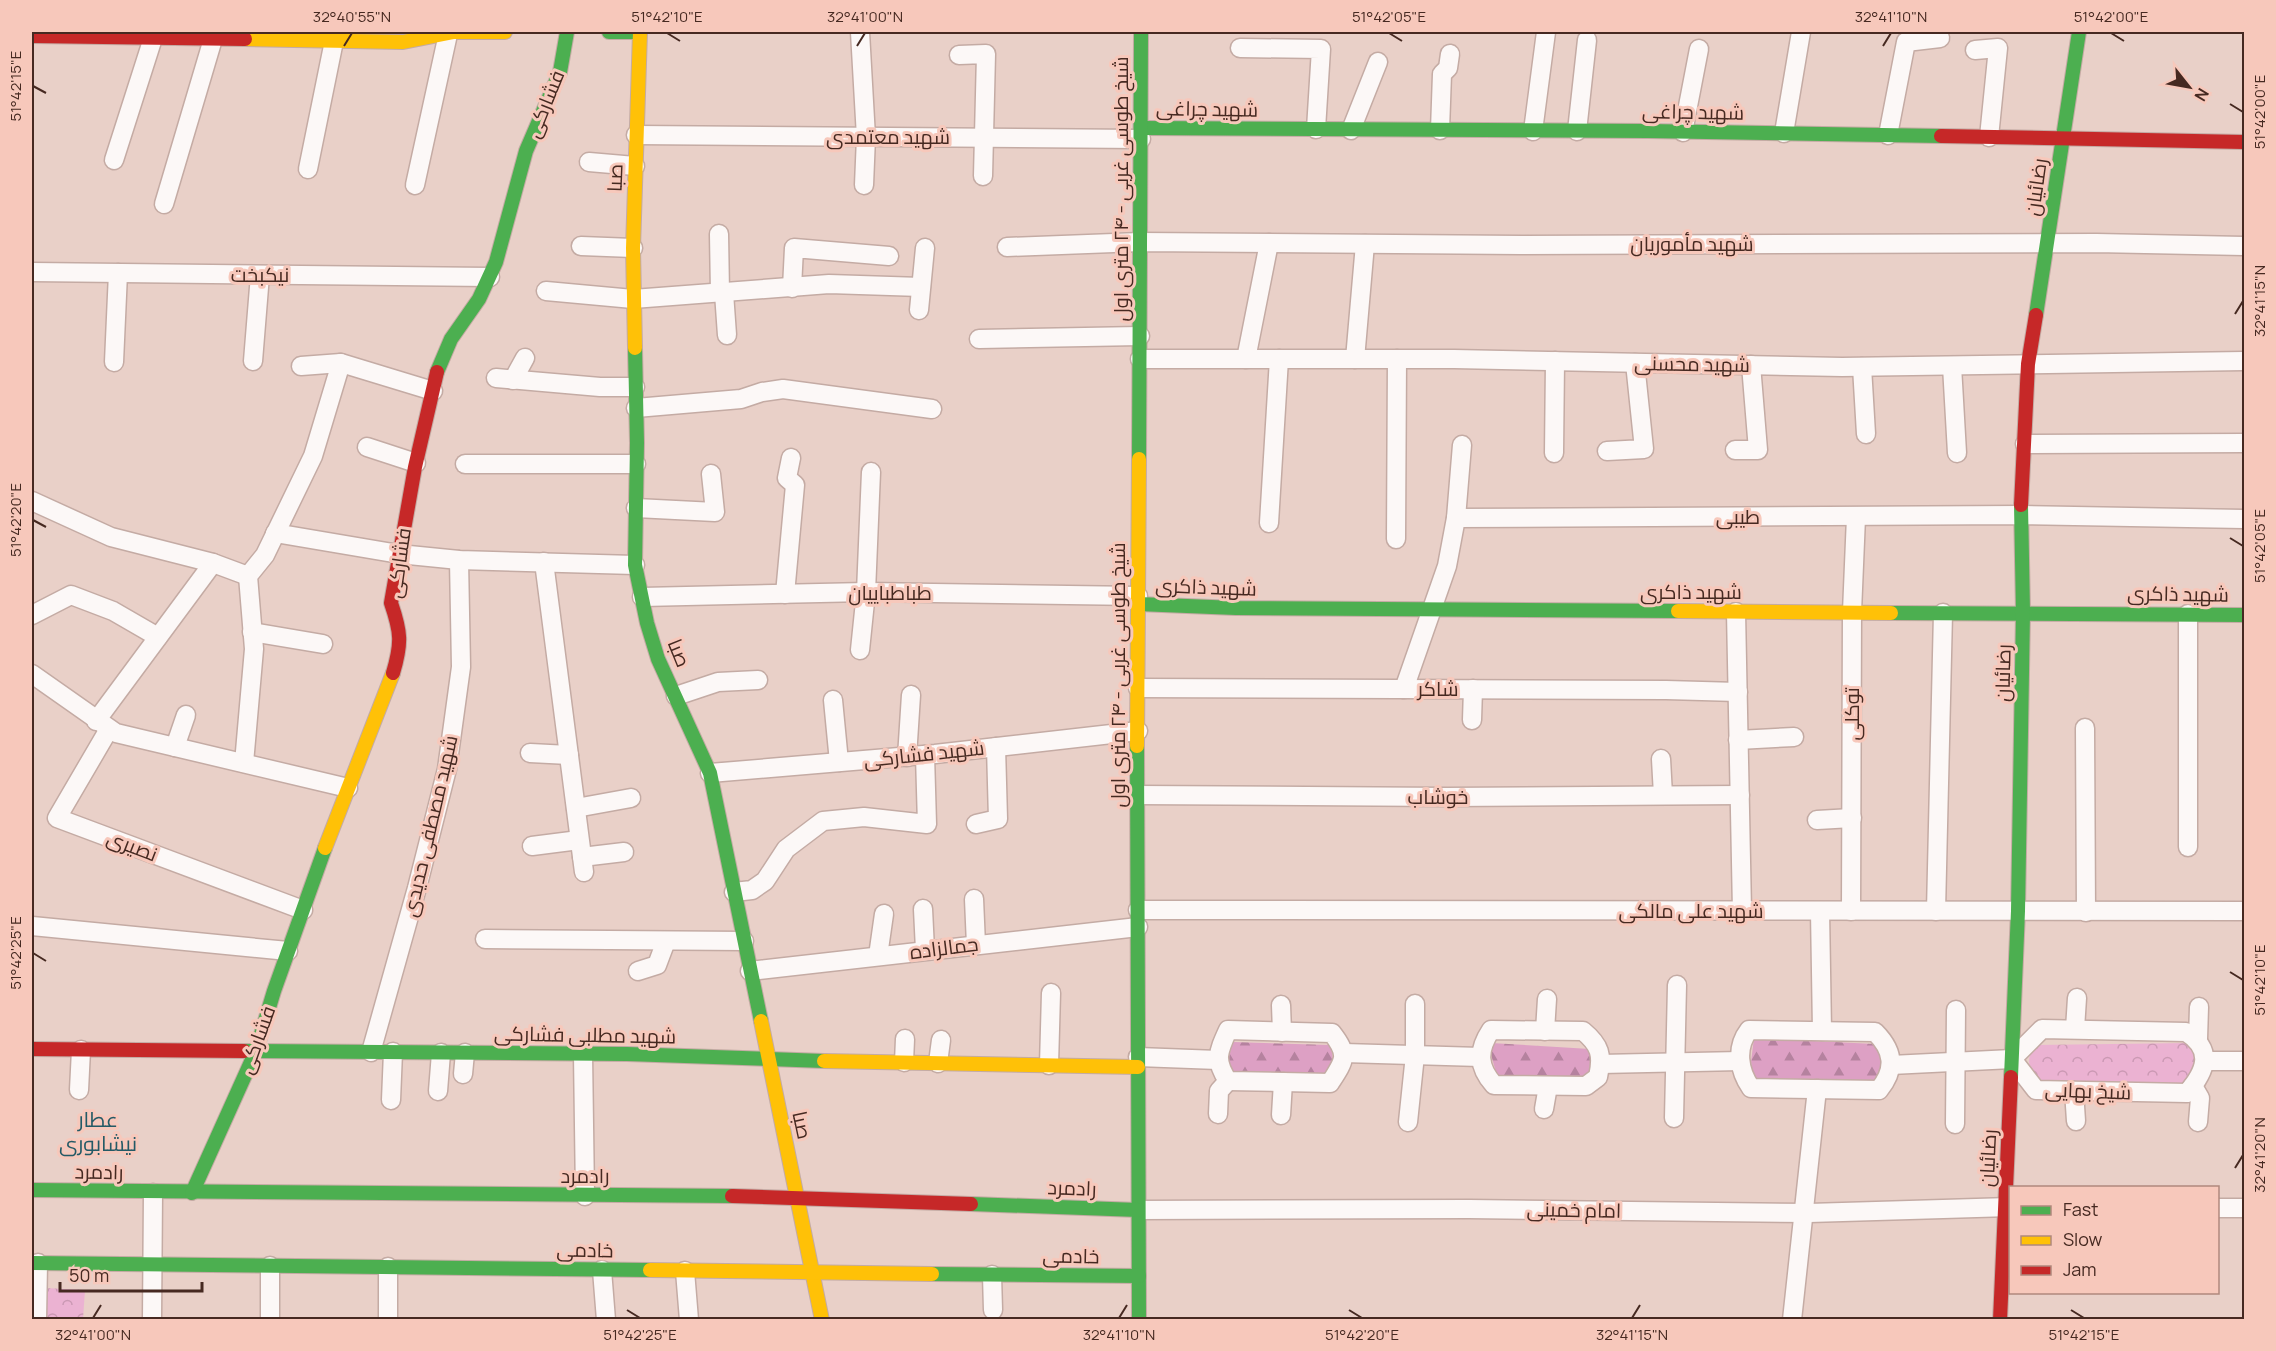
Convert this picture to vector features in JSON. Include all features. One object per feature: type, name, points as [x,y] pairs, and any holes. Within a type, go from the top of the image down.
[{"type":"street","points":[[32,38],[213,39],[234,35],[334,41],[403,42],[448,34],[504,32]]},
{"type":"street","name":"فشارکی","points":[[192,1193],[256,1051],[288,951],[390,681],[400,649],[397,621],[391,603],[416,463],[437,371],[451,339],[479,299],[496,262],[526,151],[560,72],[567,32]]},
{"type":"street","points":[[609,32],[640,32]]},
{"type":"street","name":"صبا","points":[[640,32],[633,248],[636,408],[635,566],[658,659],[710,773],[822,1320]]},
{"type":"street","points":[[860,32],[866,137],[864,185]]},
{"type":"street","name":"شیخ طوسی غربی - ۲۴ متری اول","points":[[1139,1320],[1137,795],[1141,32]]},
{"type":"street","points":[[1533,131],[1546,32]]},
{"type":"street","points":[[1784,134],[1801,32]]},
{"type":"street","name":"رضائیان","points":[[2000,1320],[2008,1207],[2018,911],[2023,612],[2020,515],[2028,364],[2079,32]]},
{"type":"street","points":[[415,185],[448,34]]},
{"type":"street","points":[[114,160],[153,38]]},
{"type":"street","points":[[1888,135],[1906,42],[1940,38]]},
{"type":"street","points":[[164,204],[213,39]]},
{"type":"street","points":[[1577,131],[1587,40]]},
{"type":"street","points":[[308,169],[334,41]]},
{"type":"street","points":[[1240,48],[1320,49],[1316,129]]},
{"type":"street","points":[[1975,50],[1998,48],[1989,137]]},
{"type":"street","points":[[1683,132],[1699,49]]},
{"type":"street","points":[[959,55],[986,54],[983,176]]},
{"type":"street","points":[[1440,130],[1442,74],[1448,68],[1450,54]]},
{"type":"street","points":[[1351,130],[1378,62]]},
{"type":"street","name":"شهید چراغی","points":[[1141,133],[1316,129],[1577,131],[2244,142]]},
{"type":"street","name":"شهید معتمدی","points":[[636,135],[985,138],[1141,133]]},
{"type":"street","points":[[589,162],[635,166]]},
{"type":"street","points":[[719,234],[727,335]]},
{"type":"street","name":"شهید مأموریان","points":[[1007,247],[1140,242],[2244,246]]},
{"type":"street","points":[[1246,359],[1269,243]]},
{"type":"street","points":[[1355,359],[1365,244]]},
{"type":"street","points":[[581,246],[633,248]]},
{"type":"street","points":[[792,288],[794,248],[889,256]]},
{"type":"street","points":[[919,310],[925,248]]},
{"type":"street","name":"نیکبخت","points":[[32,272],[489,277]]},
{"type":"street","points":[[114,362],[118,273]]},
{"type":"street","points":[[253,361],[260,275]]},
{"type":"street","points":[[546,291],[633,299],[829,284],[921,287]]},
{"type":"street","points":[[979,339],[1140,336]]},
{"type":"street","points":[[525,358],[504,379],[600,387],[635,387]]},
{"type":"street","name":"شهید محسنی","points":[[1140,359],[1397,359],[1862,367],[2244,361]]},
{"type":"street","points":[[1269,523],[1279,359]]},
{"type":"street","points":[[1396,539],[1397,359]]},
{"type":"street","points":[[1554,453],[1555,361]]},
{"type":"street","points":[[244,763],[254,649],[248,576],[265,555],[313,456],[341,363]]},
{"type":"street","points":[[301,366],[341,363],[433,391]]},
{"type":"street","points":[[1606,451],[1644,449],[1635,363]]},
{"type":"street","points":[[1735,450],[1758,450],[1751,365]]},
{"type":"street","points":[[1952,366],[1957,453]]},
{"type":"street","points":[[1862,367],[1866,434]]},
{"type":"street","points":[[636,408],[741,399],[783,389],[932,409]]},
{"type":"street","points":[[2025,444],[2244,443]]},
{"type":"street","points":[[1404,689],[1447,566],[1456,518],[1462,445]]},
{"type":"street","points":[[367,447],[416,463]]},
{"type":"street","points":[[785,594],[795,486],[787,478],[791,459]]},
{"type":"street","points":[[465,464],[636,464]]},
{"type":"street","points":[[860,650],[866,592],[871,472]]},
{"type":"street","points":[[636,508],[715,512],[711,474]]},
{"type":"street","points":[[32,501],[111,537],[213,563],[248,576]]},
{"type":"street","name":"طیبی","points":[[1456,518],[2020,515],[2244,519]]},
{"type":"street","name":"توکلی","points":[[1851,911],[1852,612],[1856,517]]},
{"type":"street","points":[[275,533],[399,554],[459,560],[635,566]]},
{"type":"street","name":"شهید مصطفی حدیدی","points":[[371,1052],[417,888],[447,769],[461,667],[459,560]]},
{"type":"street","points":[[544,562],[582,856]]},
{"type":"street","points":[[102,725],[158,637],[213,563]]},
{"type":"street","name":"طباطباییان","points":[[642,597],[866,592],[1138,600]]},
{"type":"street","points":[[32,615],[70,595],[113,611],[158,637]]},
{"type":"street","name":"شهید ذاکری","points":[[1138,600],[1236,608],[2244,615]]},
{"type":"street","points":[[1736,612],[1742,911]]},
{"type":"street","points":[[1936,911],[1943,613]]},
{"type":"street","points":[[2188,614],[2188,847]]},
{"type":"street","points":[[252,632],[324,644]]},
{"type":"street","points":[[676,696],[718,682],[758,680]]},
{"type":"street","points":[[34,682],[116,733],[348,788]]},
{"type":"street","name":"شاکر","points":[[1138,688],[1738,692]]},
{"type":"street","points":[[1472,720],[1473,689]]},
{"type":"street","points":[[734,892],[752,891],[765,881],[786,849],[823,821],[864,817],[927,824],[916,756],[911,695]]},
{"type":"street","points":[[833,700],[839,762]]},
{"type":"street","points":[[175,747],[186,715]]},
{"type":"street","name":"نصیری","points":[[102,725],[57,818],[303,910]]},
{"type":"street","points":[[2085,728],[2086,912]]},
{"type":"street","name":"شهید فشارکی","points":[[710,773],[916,756],[1138,731]]},
{"type":"street","points":[[1738,740],[1794,737]]},
{"type":"street","points":[[976,824],[998,819],[996,747]]},
{"type":"street","points":[[530,753],[569,755]]},
{"type":"street","points":[[1662,759],[1663,795]]},
{"type":"street","name":"خوشاب","points":[[1137,795],[1423,797],[1740,795]]},
{"type":"street","points":[[576,808],[631,798]]},
{"type":"street","points":[[1817,820],[1852,818]]},
{"type":"street","points":[[532,846],[582,856],[624,852]]},
{"type":"street","points":[[974,899],[975,945]]},
{"type":"street","points":[[923,909],[925,950]]},
{"type":"street","name":"شهید علی مالکی","points":[[1138,918],[1742,911],[2244,911]]},
{"type":"street","points":[[1820,911],[1822,1031]]},
{"type":"street","points":[[878,956],[884,914]]},
{"type":"street","name":"جمالزاده","points":[[750,971],[975,945],[1138,918]]},
{"type":"street","points":[[32,926],[288,951]]},
{"type":"street","points":[[485,939],[744,941]]},
{"type":"street","points":[[638,971],[657,965],[666,941]]},
{"type":"street","points":[[1674,1118],[1677,985]]},
{"type":"street","points":[[1049,1065],[1051,993]]},
{"type":"street","points":[[2075,1029],[2077,998]]},
{"type":"street","points":[[1545,1031],[1546,999]]},
{"type":"street","points":[[1408,1122],[1415,1055],[1415,1004]]},
{"type":"street","points":[[1281,1005],[1282,1032]]},
{"type":"street","points":[[2198,1039],[2199,1007]]},
{"type":"street","points":[[1955,1124],[1956,1010]]},
{"type":"street","points":[[1891,1065],[2012,1059],[2042,1029],[2186,1032],[2198,1039],[2204,1049],[2205,1061],[2193,1086],[2200,1098],[2198,1122]]},
{"type":"street","points":[[1218,1114],[1219,1091],[1228,1081],[1330,1083],[1339,1069],[1344,1053],[1343,1047],[1332,1033],[1228,1030],[1218,1060],[1228,1081]]},
{"type":"street","points":[[1491,1030],[1545,1031],[1583,1031],[1594,1040],[1600,1054],[1601,1064],[1598,1077],[1586,1086],[1494,1086],[1486,1076],[1480,1057],[1491,1030]]},
{"type":"street","points":[[1749,1030],[1822,1031],[1875,1032],[1885,1041],[1891,1065],[1888,1079],[1879,1090],[1751,1088],[1744,1079],[1740,1062],[1740,1045],[1749,1030]]},
{"type":"street","points":[[904,1062],[905,1039]]},
{"type":"street","points":[[938,1063],[941,1040]]},
{"type":"street","name":"شهید مطلبی فشارکی","points":[[32,1050],[583,1054],[1049,1065],[1138,1062]]},
{"type":"street","points":[[79,1090],[81,1050]]},
{"type":"street","points":[[391,1100],[393,1052]]},
{"type":"street","points":[[438,1091],[441,1053]]},
{"type":"street","points":[[463,1074],[465,1053]]},
{"type":"street","points":[[1344,1053],[1480,1057]]},
{"type":"street","points":[[583,1054],[585,1196]]},
{"type":"street","name":"شیخ بهایی","points":[[2012,1059],[2036,1090],[2187,1093],[2193,1086]]},
{"type":"street","points":[[1138,1062],[1218,1060]]},
{"type":"street","points":[[2205,1061],[2244,1061]]},
{"type":"street","points":[[1601,1064],[1740,1062]]},
{"type":"street","points":[[1281,1115],[1283,1082]]},
{"type":"street","points":[[1544,1110],[1548,1086]]},
{"type":"street","points":[[1792,1320],[1816,1089]]},
{"type":"street","points":[[2074,1091],[2076,1120]]},
{"type":"street","name":"رادمرد","points":[[32,1190],[153,1193],[797,1197],[1138,1210]]},
{"type":"street","points":[[153,1193],[153,1320]]},
{"type":"street","name":"امام خمینی","points":[[1138,1210],[1469,1209],[1804,1213],[2008,1207]]},
{"type":"street","points":[[2219,1208],[2244,1208]]},
{"type":"street","points":[[35,1263],[37,1320]]},
{"type":"street","name":"خادمی","points":[[35,1263],[1139,1276]]},
{"type":"street","points":[[270,1266],[270,1320]]},
{"type":"street","points":[[388,1268],[388,1320]]},
{"type":"street","points":[[602,1270],[606,1320]]},
{"type":"street","points":[[685,1271],[689,1320]]},
{"type":"street","points":[[992,1275],[993,1310]]},
{"type":"green space","points":[[1754,1038],[1875,1044],[1882,1062],[1880,1076],[1878,1081],[1753,1078],[1751,1062]]},
{"type":"green space","points":[[1233,1042],[1329,1045],[1333,1057],[1332,1063],[1327,1075],[1234,1074],[1229,1063]]},
{"type":"green space","points":[[1491,1043],[1590,1049],[1593,1069],[1588,1077],[1496,1075]]},
{"type":"green space","points":[[2190,1043],[2196,1050],[2194,1066],[2183,1085],[2039,1080],[2029,1064],[2035,1045]]},
{"type":"green space","points":[[45,1288],[85,1290],[83,1319],[44,1320]]},
{"type":"traffic: fast","points":[[437,372],[451,339],[479,299],[496,262],[526,151],[560,72],[567,32]]},
{"type":"traffic: fast","points":[[609,32],[640,32]]},
{"type":"traffic: fast","points":[[1139,459],[1141,32]]},
{"type":"traffic: fast","points":[[2036,315],[2079,32]]},
{"type":"traffic: fast","points":[[1141,128],[1648,131],[1941,136]]},
{"type":"traffic: fast","points":[[635,348],[637,443],[635,565],[647,623],[658,659],[710,773],[761,1021]]},
{"type":"traffic: fast","points":[[2011,1077],[2018,911],[2023,612],[2021,505]]},
{"type":"traffic: fast","points":[[1138,604],[1236,608],[1678,611]]},
{"type":"traffic: fast","points":[[1891,613],[2244,615]]},
{"type":"traffic: fast","points":[[1137,746],[1139,1320]]},
{"type":"traffic: fast","points":[[192,1193],[256,1051],[274,991],[325,848]]},
{"type":"traffic: fast","points":[[244,1051],[627,1054],[824,1061]]},
{"type":"traffic: fast","points":[[32,1190],[732,1196]]},
{"type":"traffic: fast","points":[[971,1204],[1138,1210]]},
{"type":"traffic: fast","points":[[32,1263],[650,1270]]},
{"type":"traffic: fast","points":[[932,1274],[1139,1276]]},
{"type":"traffic: slow","points":[[245,39],[403,42],[454,32],[505,32]]},
{"type":"traffic: slow","points":[[635,348],[633,248],[640,32]]},
{"type":"traffic: slow","points":[[1137,746],[1139,459]]},
{"type":"traffic: slow","points":[[1678,611],[1891,613]]},
{"type":"traffic: slow","points":[[325,848],[393,673]]},
{"type":"traffic: slow","points":[[761,1021],[822,1320]]},
{"type":"traffic: slow","points":[[824,1061],[1138,1067]]},
{"type":"traffic: slow","points":[[650,1270],[932,1274]]},
{"type":"traffic: jam","points":[[32,36],[245,39]]},
{"type":"traffic: jam","points":[[1941,136],[2244,142]]},
{"type":"traffic: jam","points":[[2021,505],[2028,364],[2036,315]]},
{"type":"traffic: jam","points":[[393,673],[399,638],[391,603],[415,467],[437,372]]},
{"type":"traffic: jam","points":[[32,1049],[244,1051]]},
{"type":"traffic: jam","points":[[2000,1320],[2011,1077]]},
{"type":"traffic: jam","points":[[732,1196],[971,1204]]},
{"type":"district","name":"عطار نیشابوری","points":[[98,1132]]}]
